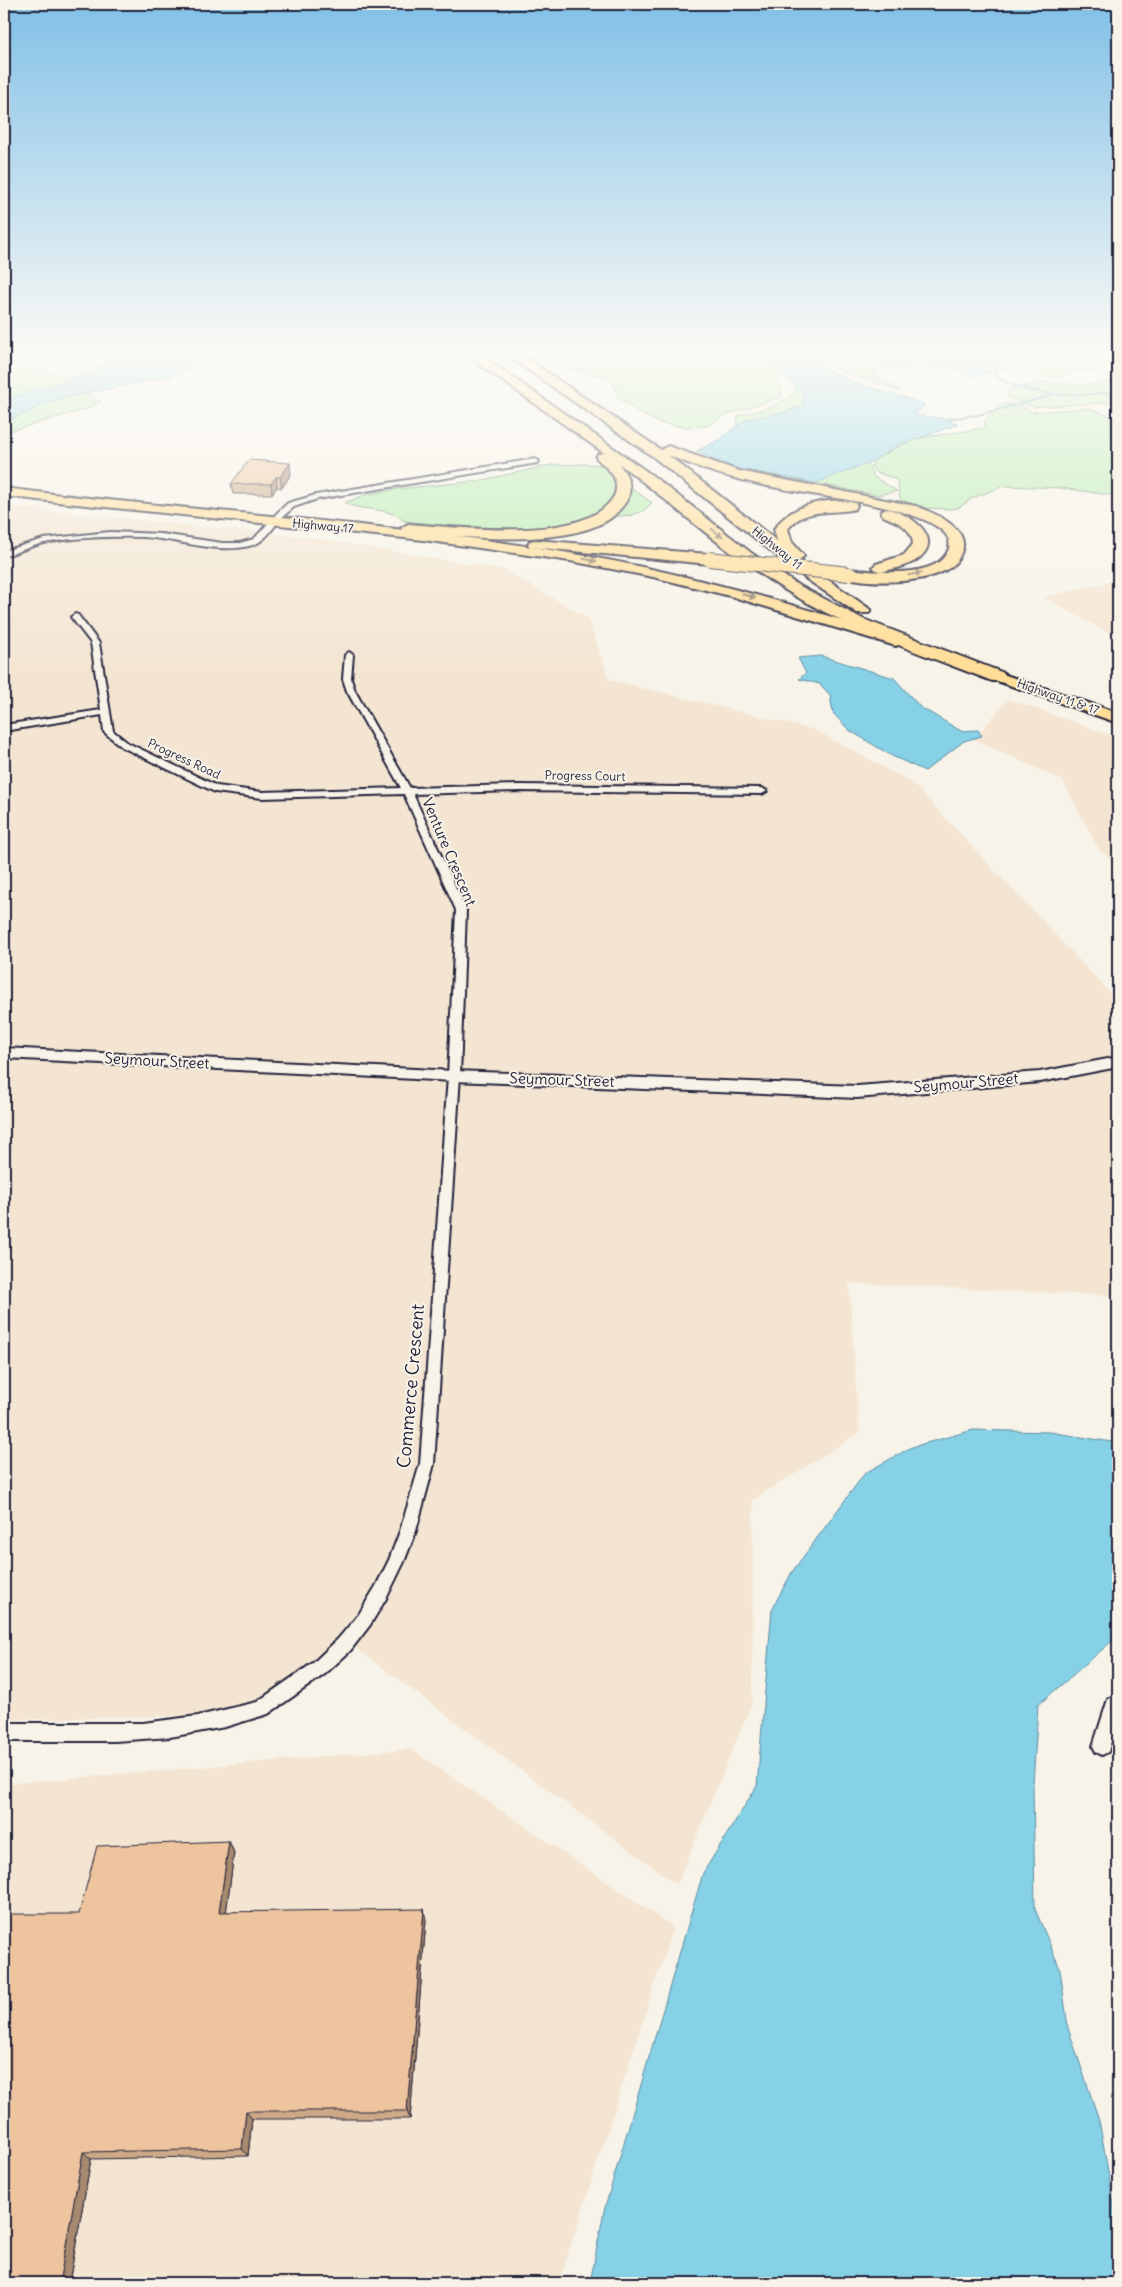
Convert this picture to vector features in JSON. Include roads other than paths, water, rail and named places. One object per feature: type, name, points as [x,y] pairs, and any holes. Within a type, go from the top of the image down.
[{"type":"highway","points":[[406,530],[491,534],[552,532],[591,522],[606,514],[619,502],[623,484],[614,467],[607,461]]},
{"type":"highway","name":"Highway 11","points":[[623,461],[746,556],[790,587],[841,614],[881,632],[1001,674]]},
{"type":"highway","name":"Highway 11","points":[[668,461],[810,575],[873,616],[1001,674]]},
{"type":"highway","points":[[406,530],[710,557],[896,576],[934,570],[951,560],[956,551],[955,540],[944,526],[912,510],[743,476],[695,461]]},
{"type":"highway","name":"Highway 17","points":[[4,492],[406,530],[568,556],[687,580],[827,618],[1001,674]]},
{"type":"highway","points":[[849,571],[905,562],[917,553],[920,548],[920,534],[913,526],[898,517],[857,507],[814,509],[793,517],[783,524],[781,529],[782,539],[799,559],[873,616]]},
{"type":"highway","name":"Highway 11 & 17","points":[[1001,674],[1118,718]]},
{"type":"street","points":[[4,554],[42,542],[116,535],[178,538],[210,545],[240,545],[260,538],[291,505],[316,497],[531,461]]},
{"type":"street","name":"Progress Road","points":[[75,617],[95,643],[109,732],[125,745],[215,789],[262,795],[407,791]]},
{"type":"street","name":"Venture Crescent","points":[[350,656],[347,679],[350,690],[407,791],[461,910],[454,1076]]},
{"type":"street","points":[[4,728],[105,712]]},
{"type":"street","name":"Progress Court","points":[[407,791],[520,788],[762,791]]},
{"type":"street","name":"Seymour Street","points":[[4,1053],[454,1076],[857,1092],[1040,1077],[1118,1062]]},
{"type":"street","name":"Commerce Crescent","points":[[4,1732],[132,1733],[195,1726],[259,1710],[316,1674],[363,1624],[394,1570],[414,1516],[427,1464],[454,1076]]},
{"type":"street","points":[[1102,1746],[1114,1705],[1118,1702]]},
{"type":"water","points":[[715,461],[873,461],[816,483],[725,466]]},
{"type":"water","points":[[821,656],[894,678],[920,707],[961,731],[978,730],[982,736],[964,741],[925,771],[892,756],[849,730],[833,713],[830,695],[820,684],[799,679],[806,673],[798,658]]},
{"type":"water","points":[[973,1430],[1050,1432],[1118,1443],[1118,1636],[1038,1705],[1033,1784],[1035,1909],[1060,1969],[1068,2028],[1099,2120],[1118,2228],[1118,2283],[590,2283],[604,2211],[703,1873],[757,1786],[772,1609],[792,1572],[865,1473],[912,1447]]}]
